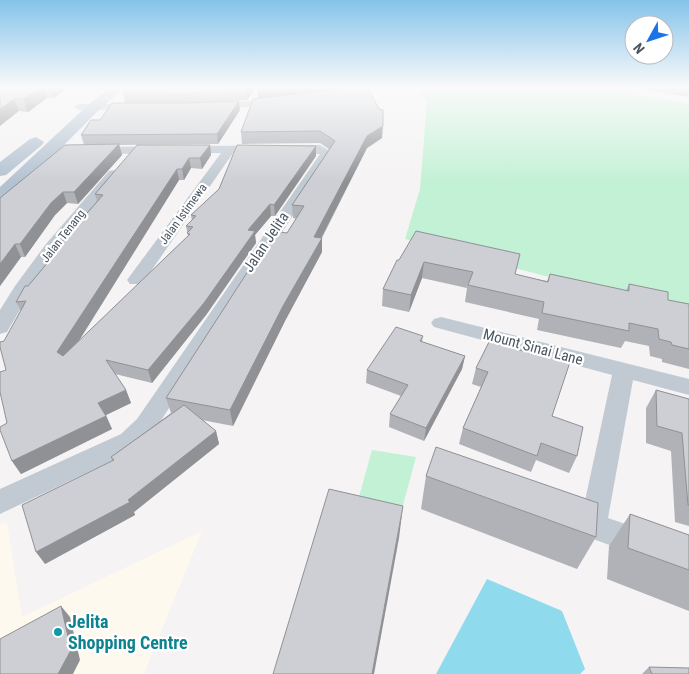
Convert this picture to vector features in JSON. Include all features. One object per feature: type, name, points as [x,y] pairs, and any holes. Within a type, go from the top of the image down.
[{"type":"main road","points":[[0,171],[70,119]]},
{"type":"main road","points":[[0,198],[52,150],[77,119]]},
{"type":"street","name":"Jalan Istimewa","points":[[136,280],[230,149]]},
{"type":"street","name":"Jalan Jelita","points":[[0,502],[130,442],[145,426],[327,153],[320,149],[52,150]]},
{"type":"street","name":"Jalan Tenang","points":[[0,328],[12,302],[62,234],[135,150]]},
{"type":"street","name":"Mount Sinai Lane","points":[[441,323],[689,387]]},
{"type":"street","points":[[593,526],[624,371]]},
{"type":"street","points":[[549,510],[689,560]]},
{"type":"shaded area","points":[[7,522],[22,617],[202,531],[144,674],[0,674],[0,525]]},
{"type":"green space","points":[[426,119],[689,119],[689,314],[405,239],[420,189]]},
{"type":"green space","points":[[372,450],[416,457],[396,531],[352,522]]},
{"type":"water","points":[[487,579],[562,611],[585,669],[580,674],[436,674]]},
{"type":"building","points":[[227,119],[217,134],[81,135],[91,120]]},
{"type":"building","points":[[246,119],[383,119],[383,126],[367,136],[314,237],[322,238],[283,306],[230,410],[166,398],[274,231],[287,233],[304,206],[292,205],[335,141],[320,131],[241,132]]},
{"type":"building","points":[[119,144],[74,192],[63,192],[51,203],[20,244],[15,244],[0,264],[0,198],[65,145]]},
{"type":"building","points":[[137,145],[210,145],[200,158],[189,158],[182,169],[177,169],[57,352],[63,356],[190,234],[187,233],[193,227],[186,226],[196,216],[191,215],[219,189],[237,145],[316,146],[274,205],[270,204],[248,230],[255,231],[204,303],[148,370],[106,360],[126,390],[98,403],[106,416],[12,461],[0,430],[0,427],[7,423],[0,392],[0,372],[6,370],[0,342],[4,341],[26,301],[16,302],[25,286],[28,286],[54,255],[51,254],[103,195],[95,194]]},
{"type":"building","points":[[416,231],[520,254],[515,274],[548,282],[550,274],[629,291],[629,284],[668,292],[668,300],[689,304],[689,349],[672,345],[671,342],[659,339],[658,329],[629,323],[629,331],[542,313],[544,302],[468,285],[473,272],[424,262],[411,295],[383,289],[397,260],[399,260]]},
{"type":"building","points":[[396,327],[423,336],[420,341],[465,356],[426,428],[390,414],[408,385],[367,370]]},
{"type":"building","points":[[490,340],[532,354],[535,347],[571,359],[552,416],[583,427],[577,456],[541,443],[537,456],[463,428],[488,372],[476,368]]},
{"type":"building","points":[[656,390],[689,399],[689,505],[682,433],[657,426]]},
{"type":"building","points":[[184,405],[216,431],[128,500],[130,502],[36,552],[22,505],[114,460],[111,457]]},
{"type":"building","points":[[436,447],[598,503],[596,537],[426,476]]},
{"type":"building","points":[[329,489],[403,506],[372,674],[273,674]]},
{"type":"building","points":[[630,514],[689,535],[689,570],[628,548]]},
{"type":"building","name":"Jelita Shopping Centre","points":[[61,606],[71,650],[58,674],[0,674],[0,639]]},
{"type":"building","points":[[649,667],[689,668],[689,674],[652,674]]},
{"type":"place","name":"Jelita Shopping Centre","points":[[58,632]]}]
